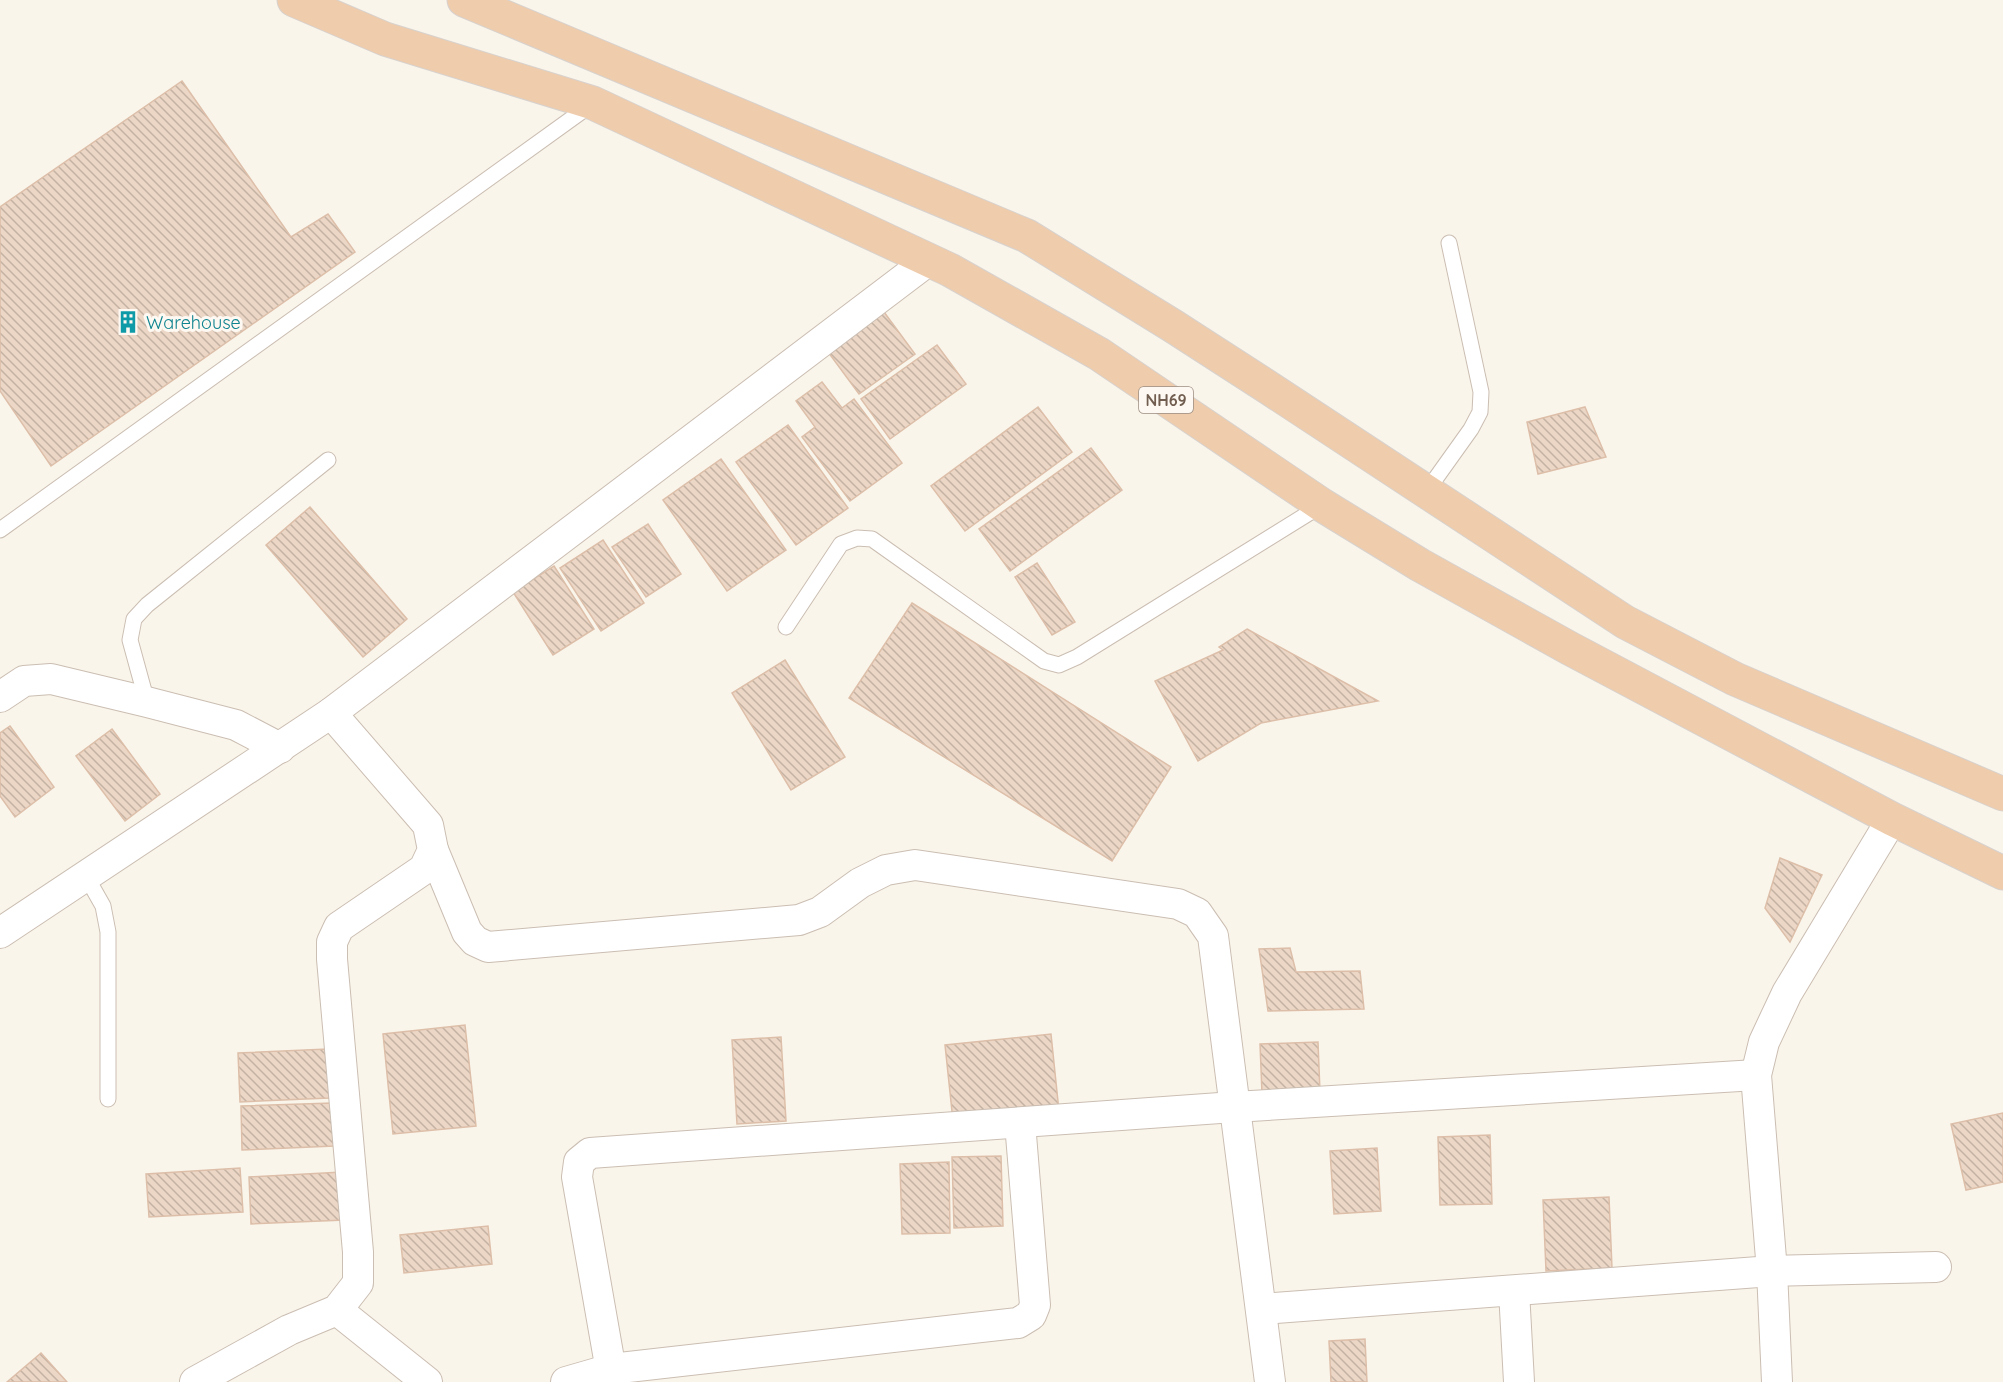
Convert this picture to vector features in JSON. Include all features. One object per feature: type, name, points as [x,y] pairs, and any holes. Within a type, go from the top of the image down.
[{"type":"highway","name":"NH69","points":[[294,0],[385,39],[594,103],[950,270],[1099,354],[1322,505],[1420,565],[1569,648],[1892,819],[2003,873]]},
{"type":"highway","points":[[464,0],[1027,236],[1202,344],[1625,622],[1735,679],[2003,794]]},
{"type":"street","points":[[0,933],[331,713],[929,260]]},
{"type":"street","points":[[0,697],[24,681],[51,679],[236,725],[280,747]]},
{"type":"street","points":[[331,713],[428,825],[433,850],[467,932],[476,941],[488,947],[799,920],[820,912],[860,883],[886,870],[915,865],[1178,904],[1197,913],[1213,936],[1270,1382]]},
{"type":"street","points":[[1777,1382],[1772,1271],[1756,1075],[1764,1042],[1787,993],[1892,819]]},
{"type":"street","points":[[195,1382],[290,1330],[337,1310],[358,1283],[358,1252],[332,942],[339,927],[424,869],[433,850]]},
{"type":"street","points":[[612,1376],[577,1177],[579,1162],[590,1153],[1234,1107],[1756,1075]]},
{"type":"street","points":[[566,1382],[1018,1323],[1031,1315],[1035,1305],[1020,1123]]},
{"type":"street","points":[[1262,1309],[1772,1271],[1936,1267]]},
{"type":"street","points":[[1514,1291],[1519,1382]]},
{"type":"street","points":[[337,1310],[427,1382]]},
{"type":"lane","points":[[0,530],[594,103]]},
{"type":"lane","points":[[1426,492],[1472,429],[1480,412],[1481,392],[1449,243]]},
{"type":"lane","points":[[147,702],[130,640],[134,619],[147,605],[328,460]]},
{"type":"lane","points":[[786,627],[842,544],[857,538],[872,539],[1044,661],[1059,665],[1077,657],[1322,505]]},
{"type":"lane","points":[[86,876],[103,906],[108,933],[108,1099]]},
{"type":"building","name":"Warehouse","points":[[182,81],[291,237],[328,214],[355,252],[51,466],[0,391],[0,207]]},
{"type":"building","points":[[884,312],[915,354],[859,394],[828,352]]},
{"type":"building","points":[[937,345],[966,384],[890,439],[861,399]]},
{"type":"building","points":[[822,382],[842,408],[854,399],[902,463],[850,501],[802,437],[815,427],[796,401]]},
{"type":"building","points":[[1038,407],[1072,452],[965,531],[931,486]]},
{"type":"building","points":[[1585,407],[1606,457],[1538,474],[1527,422]]},
{"type":"building","points":[[788,425],[848,508],[796,545],[736,462]]},
{"type":"building","points":[[1091,448],[1122,490],[1010,571],[979,529]]},
{"type":"building","points":[[721,459],[786,550],[727,591],[663,500]]},
{"type":"building","points":[[310,507],[407,619],[363,657],[266,545]]},
{"type":"building","points":[[648,524],[681,574],[646,597],[612,547]]},
{"type":"building","points":[[603,540],[644,603],[601,631],[560,568]]},
{"type":"building","points":[[1037,563],[1075,622],[1052,635],[1015,577]]},
{"type":"building","points":[[554,566],[594,629],[553,655],[513,592]]},
{"type":"building","points":[[912,603],[1171,767],[1112,861],[849,698]]},
{"type":"building","points":[[1247,629],[1378,701],[1261,723],[1198,761],[1155,681],[1223,650],[1219,647]]},
{"type":"building","points":[[785,660],[845,757],[791,790],[732,693]]},
{"type":"building","points":[[10,726],[54,787],[15,817],[0,796],[0,733]]},
{"type":"building","points":[[112,729],[160,794],[125,821],[76,756]]},
{"type":"building","points":[[1780,858],[1822,875],[1790,942],[1765,908]]},
{"type":"building","points":[[1290,948],[1296,972],[1360,971],[1364,1009],[1268,1011],[1259,949]]},
{"type":"building","points":[[465,1025],[476,1126],[393,1134],[383,1034]]},
{"type":"building","points":[[1051,1034],[1059,1111],[953,1121],[945,1045]]},
{"type":"building","points":[[781,1037],[786,1121],[737,1124],[732,1040]]},
{"type":"building","points":[[1318,1042],[1320,1092],[1262,1094],[1260,1044]]},
{"type":"building","points":[[327,1049],[329,1098],[240,1102],[238,1053]]},
{"type":"building","points":[[332,1103],[334,1146],[242,1150],[241,1106]]},
{"type":"building","points":[[2003,1113],[2003,1182],[1966,1190],[1951,1124]]},
{"type":"building","points":[[1490,1135],[1492,1204],[1440,1205],[1438,1137]]},
{"type":"building","points":[[1377,1148],[1381,1211],[1334,1214],[1330,1151]]},
{"type":"building","points":[[1001,1156],[1003,1226],[954,1228],[952,1157]]},
{"type":"building","points":[[949,1162],[950,1233],[902,1234],[900,1164]]},
{"type":"building","points":[[240,1168],[243,1212],[149,1217],[146,1174]]},
{"type":"building","points":[[342,1172],[345,1220],[251,1224],[249,1177]]},
{"type":"building","points":[[1609,1197],[1612,1268],[1546,1271],[1543,1200]]},
{"type":"building","points":[[488,1226],[492,1264],[404,1273],[400,1235]]},
{"type":"building","points":[[1365,1339],[1367,1382],[1331,1382],[1329,1341]]},
{"type":"building","points":[[41,1353],[67,1382],[7,1382]]},
{"type":"place","name":"Warehouse","points":[[128,322]]}]
